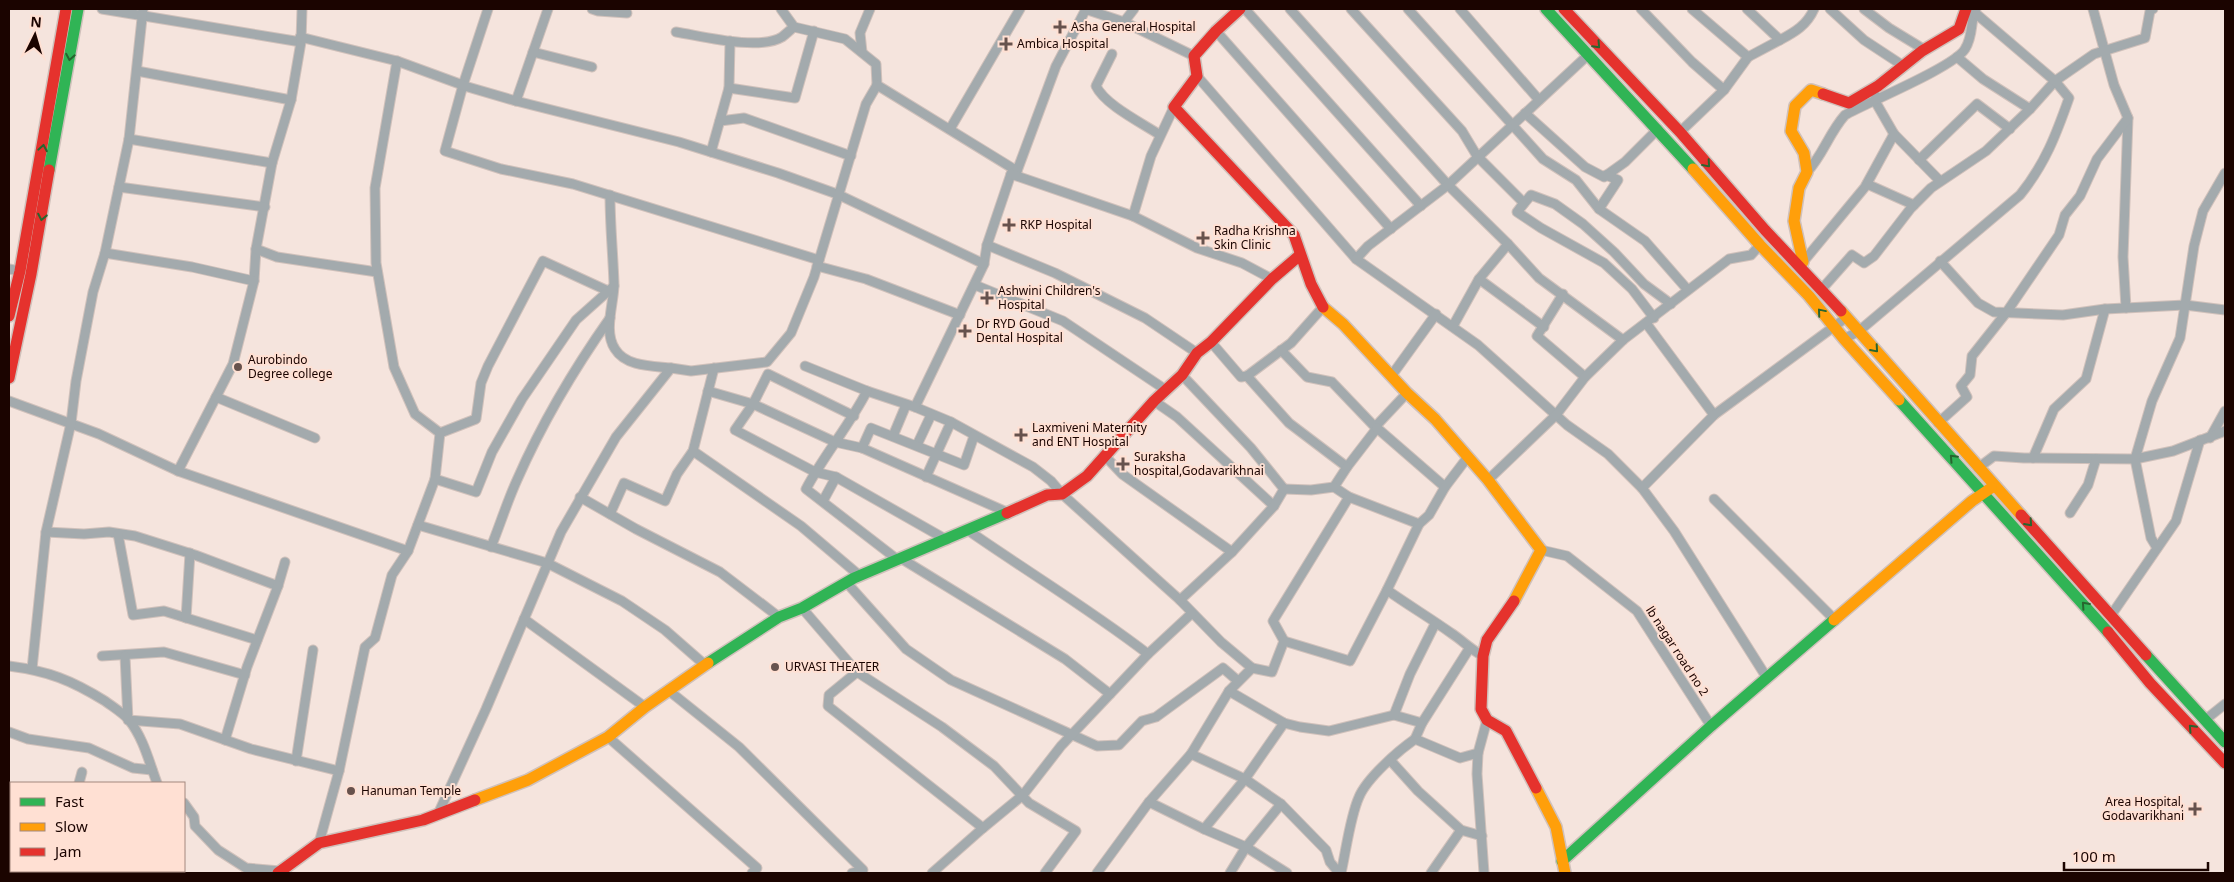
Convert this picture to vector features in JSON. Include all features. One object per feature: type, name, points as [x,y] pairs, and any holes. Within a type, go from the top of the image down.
[{"type":"street","points":[[9,316],[15,270],[66,9]]},
{"type":"street","points":[[9,378],[40,224],[78,9]]},
{"type":"street","points":[[102,9],[142,12],[301,40],[397,61],[516,101],[661,137],[778,172],[838,194],[984,264]]},
{"type":"street","points":[[178,471],[232,364],[254,281],[256,249],[272,162],[291,100],[301,40],[302,9]]},
{"type":"street","points":[[488,9],[445,151],[500,169],[573,184],[610,195],[866,279],[960,315]]},
{"type":"street","points":[[516,101],[548,9]]},
{"type":"street","points":[[592,9],[628,13]]},
{"type":"street","points":[[610,195],[610,334],[614,349],[625,360],[645,365],[691,371],[767,362],[791,333],[818,263],[866,104],[877,84],[876,64],[862,52],[845,39],[814,30],[794,27],[781,9]]},
{"type":"street","points":[[862,52],[860,34],[870,9]]},
{"type":"street","points":[[950,129],[1020,9]]},
{"type":"street","points":[[893,436],[975,285],[984,264],[987,245],[1056,66],[1086,9],[1124,22],[1194,56]]},
{"type":"street","points":[[1124,22],[1134,9]]},
{"type":"street","points":[[1240,9],[1216,31],[1194,56],[1197,76],[1356,259],[1478,344],[1556,414],[1608,454],[1642,488],[1674,531],[1767,678]]},
{"type":"street","points":[[1245,9],[1421,206]]},
{"type":"street","points":[[1290,9],[1448,185],[1508,244],[1539,278],[1623,340]]},
{"type":"street","points":[[1351,9],[1462,131],[1477,156],[1524,203]]},
{"type":"street","points":[[1408,9],[1543,159],[1576,180],[1599,209],[1645,241],[1687,289]]},
{"type":"street","points":[[1460,9],[1539,100]]},
{"type":"street","points":[[1546,9],[1658,129],[1844,339],[2099,621],[2150,683],[2225,763]]},
{"type":"street","points":[[1564,9],[1680,132],[1765,230],[1801,264],[1821,290],[1847,317],[1938,423],[2112,614],[2161,673],[2225,742]]},
{"type":"street","points":[[1641,9],[1692,62],[1724,90]]},
{"type":"street","points":[[1692,9],[1748,57]]},
{"type":"street","points":[[1747,9],[1780,40]]},
{"type":"street","points":[[1680,132],[1724,90],[1748,57],[1799,29],[1810,17],[1814,9]]},
{"type":"street","points":[[1830,9],[1864,40],[1902,65]]},
{"type":"street","points":[[1864,9],[1889,28],[1925,50]]},
{"type":"street","points":[[2093,9],[2104,52],[2128,118],[2123,256],[2126,308]]},
{"type":"street","points":[[1821,290],[1852,255],[1864,263],[1874,256],[1914,205],[1940,181],[1986,151],[2056,81],[2094,54],[2145,38],[2150,11],[2153,9]]},
{"type":"street","points":[[1801,264],[1794,221],[1800,188],[1806,172],[1817,161],[1833,128],[1845,115],[1957,57],[1965,50],[1973,31],[1972,10]]},
{"type":"street","points":[[1806,172],[1804,153],[1791,131],[1795,106],[1811,90],[1849,103],[1878,86],[1902,65],[1959,29],[1972,10]]},
{"type":"street","points":[[1844,339],[1859,331],[2020,195],[2036,174],[2055,137],[2069,98],[2056,81],[1972,10]]},
{"type":"street","points":[[32,669],[46,532],[71,423],[76,380],[93,292],[105,253],[129,139],[142,12]]},
{"type":"street","points":[[676,32],[730,41],[756,42],[780,38],[794,27]]},
{"type":"street","points":[[729,88],[795,98],[814,30]]},
{"type":"street","points":[[1216,31],[1390,229]]},
{"type":"street","points":[[711,152],[729,88],[730,41]]},
{"type":"street","points":[[533,52],[592,67]]},
{"type":"street","points":[[1112,54],[1096,86],[1099,92],[1114,105],[1160,135]]},
{"type":"street","points":[[1356,259],[1368,246],[1448,185],[1477,156],[1588,55]]},
{"type":"street","points":[[1957,57],[1983,79],[2030,109]]},
{"type":"street","points":[[397,61],[375,188],[377,272],[394,367],[415,414],[440,433]]},
{"type":"street","points":[[137,71],[291,100]]},
{"type":"street","points":[[1133,216],[1151,156],[1160,135],[1174,107],[1197,76]]},
{"type":"street","points":[[877,84],[950,129],[1014,173],[1133,216],[1197,248],[1242,263],[1272,279]]},
{"type":"street","points":[[1878,86],[1875,101],[1894,134],[1940,181]]},
{"type":"street","points":[[1919,160],[1977,104],[2010,129]]},
{"type":"street","points":[[1174,107],[1294,235],[1311,284],[1323,307],[1343,324],[1407,393],[1435,419],[1488,480],[1541,550],[1510,608],[1487,640],[1483,656],[1480,709],[1487,720],[1506,731],[1556,827],[1565,873]]},
{"type":"street","points":[[1525,113],[1585,167],[1604,178],[1625,162],[1658,129]]},
{"type":"street","points":[[720,121],[744,118],[851,156]]},
{"type":"street","points":[[1938,423],[1967,397],[1961,386],[1970,375],[1972,356],[2006,314],[2059,236],[2065,215],[2080,196],[2097,159],[2128,118]]},
{"type":"street","points":[[1801,264],[1867,184],[1894,134]]},
{"type":"street","points":[[129,139],[272,162]]},
{"type":"street","points":[[2157,548],[2151,538],[2134,459],[2152,402],[2180,338],[2194,246],[2203,211],[2225,173]]},
{"type":"street","points":[[1599,209],[1618,180],[1606,175]]},
{"type":"street","points":[[1867,184],[1914,205]]},
{"type":"street","points":[[119,187],[265,207]]},
{"type":"street","points":[[1671,304],[1644,284],[1614,252],[1583,224],[1555,204],[1531,195],[1518,212],[1541,228],[1604,263],[1632,289],[1650,321],[1714,415]]},
{"type":"street","points":[[1453,326],[1479,279],[1508,244]]},
{"type":"street","points":[[987,245],[1055,273],[1145,318],[1197,353]]},
{"type":"street","points":[[1488,480],[1556,414],[1586,377],[1623,340],[1650,321],[1687,289],[1729,259],[1751,255],[1760,245]]},
{"type":"street","points":[[256,249],[277,257],[377,272]]},
{"type":"street","points":[[105,253],[192,267],[254,281]]},
{"type":"street","points":[[185,804],[194,817],[194,826],[218,850],[246,868],[280,873],[319,843],[423,820],[528,780],[608,737],[668,690],[779,617],[802,608],[860,576],[969,531],[1047,495],[1062,494],[1087,476],[1154,401],[1182,375],[1197,353],[1211,342],[1272,279],[1300,255]]},
{"type":"street","points":[[440,433],[476,419],[481,383],[488,366],[543,261],[610,288]]},
{"type":"street","points":[[1940,261],[1978,302],[1994,312],[2063,315],[2105,309],[2185,305],[2225,310]]},
{"type":"street","points":[[1479,279],[1544,327]]},
{"type":"street","points":[[975,285],[1063,321],[1166,390]]},
{"type":"street","points":[[435,479],[476,492],[492,452],[522,398],[576,320],[610,288]]},
{"type":"street","points":[[1563,294],[1537,336],[1586,377]]},
{"type":"street","points":[[1211,342],[1241,377],[1247,376],[1291,343],[1323,307]]},
{"type":"street","points":[[2033,458],[2054,409],[2086,379],[2105,309]]},
{"type":"street","points":[[1392,375],[1436,314]]},
{"type":"street","points":[[1642,488],[1714,415],[1847,317]]},
{"type":"street","points":[[491,547],[517,480],[557,401],[583,357],[610,318]]},
{"type":"street","points":[[1281,350],[1307,377],[1332,382],[1376,428],[1445,487]]},
{"type":"street","points":[[805,366],[951,422],[1033,467],[1051,481],[1062,494],[1180,600],[1191,614],[1252,668],[1272,672],[1284,640]]},
{"type":"street","points":[[438,814],[486,709],[560,532],[616,437],[671,368]]},
{"type":"street","points":[[610,514],[624,483],[666,500],[677,474],[693,451],[714,368]]},
{"type":"street","points":[[854,416],[768,374],[753,404],[735,430],[815,472],[836,476],[947,540]]},
{"type":"street","points":[[1182,375],[1251,448],[1284,489],[1311,490],[1334,487],[1349,497],[1419,524]]},
{"type":"street","points":[[1247,376],[1289,423],[1347,467]]},
{"type":"street","points":[[708,391],[753,404],[835,442],[862,448],[1009,512]]},
{"type":"street","points":[[868,391],[854,416],[815,472],[806,489],[900,560],[1065,659],[1110,694]]},
{"type":"street","points":[[1334,487],[1376,428],[1407,393]]},
{"type":"street","points":[[216,397],[315,438]]},
{"type":"street","points":[[9,401],[71,423],[178,471],[408,552]]},
{"type":"street","points":[[1154,401],[1177,417],[1274,506]]},
{"type":"street","points":[[2210,438],[2225,411]]},
{"type":"street","points":[[917,445],[931,415]]},
{"type":"street","points":[[926,477],[951,422]]},
{"type":"street","points":[[862,448],[871,428],[936,452],[964,465],[974,436]]},
{"type":"street","points":[[1973,480],[1994,456],[2134,459],[2173,451],[2225,432]]},
{"type":"street","points":[[319,843],[339,770],[365,647],[375,638],[392,575],[408,552],[435,479],[440,433]]},
{"type":"street","points":[[2112,614],[2176,521],[2200,440]]},
{"type":"street","points":[[693,451],[801,526],[860,576]]},
{"type":"street","points":[[1104,455],[1122,474],[1232,552]]},
{"type":"street","points":[[1349,497],[1273,621],[1284,640],[1350,662],[1388,590],[1419,524],[1429,516],[1445,487],[1467,458]]},
{"type":"street","points":[[2070,513],[2088,485],[2096,459]]},
{"type":"street","points":[[822,500],[836,476]]},
{"type":"street","points":[[1562,861],[1711,726],[1984,492],[1995,485]]},
{"type":"street","points":[[1180,600],[1232,552],[1274,506],[1284,489]]},
{"type":"street","points":[[580,497],[720,572],[779,617]]},
{"type":"street","points":[[1714,499],[1835,620]]},
{"type":"street","points":[[2007,518],[2016,508]]},
{"type":"street","points":[[418,525],[548,563],[622,601],[665,630],[705,665]]},
{"type":"street","points":[[969,531],[1067,599],[1104,620],[1148,654]]},
{"type":"street","points":[[46,532],[136,536],[278,586]]},
{"type":"street","points":[[118,534],[133,615],[164,611],[257,640]]},
{"type":"street","name":"lb nagar road no 2","points":[[1541,550],[1567,556],[1637,610],[1711,726]]},
{"type":"street","points":[[186,618],[190,554]]},
{"type":"street","points":[[226,740],[245,675],[285,562]]},
{"type":"street","points":[[847,582],[906,649],[952,680],[1097,746],[1119,745],[1142,721],[1156,717],[1223,668],[1238,681]]},
{"type":"street","points":[[1388,590],[1435,624],[1451,633],[1470,649],[1483,656]]},
{"type":"street","points":[[802,608],[858,672],[942,727],[994,766],[1029,802],[1076,831],[1045,873]]},
{"type":"street","points":[[932,873],[1023,795],[1070,735],[1148,654],[1191,614]]},
{"type":"street","points":[[524,620],[645,707]]},
{"type":"street","points":[[1394,715],[1410,674],[1435,624]]},
{"type":"street","points":[[1340,873],[1359,797],[1376,774],[1391,761],[1395,754],[1415,739],[1422,723],[1470,649]]},
{"type":"street","points":[[296,761],[313,650]]},
{"type":"street","points":[[2131,660],[2142,651]]},
{"type":"street","points":[[102,656],[164,652],[245,675]]},
{"type":"street","points":[[125,656],[128,720]]},
{"type":"street","points":[[2140,671],[2152,662]]},
{"type":"street","points":[[9,666],[32,669],[79,685],[116,708],[128,720],[146,749],[157,782]]},
{"type":"street","points":[[1097,873],[1149,802],[1191,754],[1229,690],[1252,668]]},
{"type":"street","points":[[858,672],[829,695],[828,706],[983,828]]},
{"type":"street","points":[[2150,683],[2161,673]]},
{"type":"street","points":[[668,690],[739,747],[863,872]]},
{"type":"street","points":[[1229,690],[1284,722],[1300,727],[1329,731],[1394,715],[1422,723]]},
{"type":"street","points":[[2205,720],[2225,704]]},
{"type":"street","points":[[128,720],[180,724],[251,750],[339,770]]},
{"type":"street","points":[[1484,873],[1478,753],[1487,720]]},
{"type":"street","points":[[1204,829],[1245,779],[1284,722]]},
{"type":"street","points":[[9,732],[28,739],[89,748],[133,768],[152,770]]},
{"type":"street","points":[[608,737],[758,871]]},
{"type":"street","points":[[1415,739],[1460,758],[1478,753]]},
{"type":"street","points":[[1191,754],[1245,779],[1281,804],[1326,850],[1330,862],[1340,873]]},
{"type":"street","points":[[1391,761],[1418,791],[1461,830],[1482,836]]},
{"type":"street","points":[[79,782],[82,772]]},
{"type":"street","points":[[1149,802],[1204,829],[1246,846],[1287,873]]},
{"type":"street","points":[[1230,873],[1246,846],[1281,804]]},
{"type":"street","points":[[1431,873],[1461,830]]},
{"type":"street","points":[[852,873],[863,872]]},
{"type":"traffic: fast","points":[[49,170],[78,9]]},
{"type":"traffic: fast","points":[[1546,9],[1693,169]]},
{"type":"traffic: fast","points":[[1899,400],[2108,632]]},
{"type":"traffic: fast","points":[[708,663],[779,617],[802,608],[854,578],[1007,513]]},
{"type":"traffic: fast","points":[[1562,861],[1711,726],[1834,620]]},
{"type":"traffic: fast","points":[[2146,655],[2225,742]]},
{"type":"traffic: slow","points":[[1800,266],[1803,262],[1794,221],[1799,188],[1807,172],[1804,153],[1791,131],[1795,106],[1811,90],[1823,94]]},
{"type":"traffic: slow","points":[[1693,169],[1760,245],[1809,296],[1844,339],[1899,400]]},
{"type":"traffic: slow","points":[[1323,307],[1343,324],[1407,393],[1435,419],[1488,480],[1541,550],[1514,601]]},
{"type":"traffic: slow","points":[[1841,311],[2021,515]]},
{"type":"traffic: slow","points":[[1834,620],[1972,501],[1991,488]]},
{"type":"traffic: slow","points":[[475,800],[528,780],[608,737],[645,707],[708,663]]},
{"type":"traffic: slow","points":[[1536,788],[1556,827],[1565,873]]},
{"type":"traffic: jam","points":[[9,316],[20,271],[66,9]]},
{"type":"traffic: jam","points":[[1240,9],[1216,31],[1194,56],[1197,76],[1174,107],[1294,235],[1311,284],[1323,307]]},
{"type":"traffic: jam","points":[[1564,9],[1680,132],[1765,230],[1841,311]]},
{"type":"traffic: jam","points":[[1823,94],[1849,103],[1878,86],[1922,51],[1959,29],[1966,9]]},
{"type":"traffic: jam","points":[[9,378],[31,274],[49,170]]},
{"type":"traffic: jam","points":[[1007,513],[1047,495],[1062,494],[1087,476],[1154,401],[1182,375],[1197,353],[1211,342],[1272,279],[1300,255]]},
{"type":"traffic: jam","points":[[2021,515],[2146,655]]},
{"type":"traffic: jam","points":[[1514,601],[1487,640],[1483,656],[1481,709],[1487,720],[1506,731],[1536,788]]},
{"type":"traffic: jam","points":[[2108,632],[2150,683],[2225,763]]},
{"type":"traffic: jam","points":[[278,873],[319,843],[423,820],[475,800]]},
{"type":"place","name":"Asha General Hospital","points":[[1060,27]]},
{"type":"place","name":"Ambica Hospital","points":[[1006,44]]},
{"type":"place","name":"RKP Hospital","points":[[1009,225]]},
{"type":"place","name":"Radha Krishna Skin Clinic","points":[[1203,238]]},
{"type":"place","name":"Ashwini Children's Hospital","points":[[987,298]]},
{"type":"place","name":"Dr RYD Goud Dental Hospital","points":[[965,331]]},
{"type":"place","name":"Aurobindo Degree college","points":[[238,367]]},
{"type":"place","name":"Laxmiveni Maternity and ENT Hospital","points":[[1021,435]]},
{"type":"place","name":"Suraksha hospital,Godavarikhnai","points":[[1123,464]]},
{"type":"place","name":"URVASI THEATER","points":[[775,667]]},
{"type":"place","name":"Hanuman Temple","points":[[351,791]]},
{"type":"place","name":"Area Hospital, Godavarikhani","points":[[2195,809]]}]
